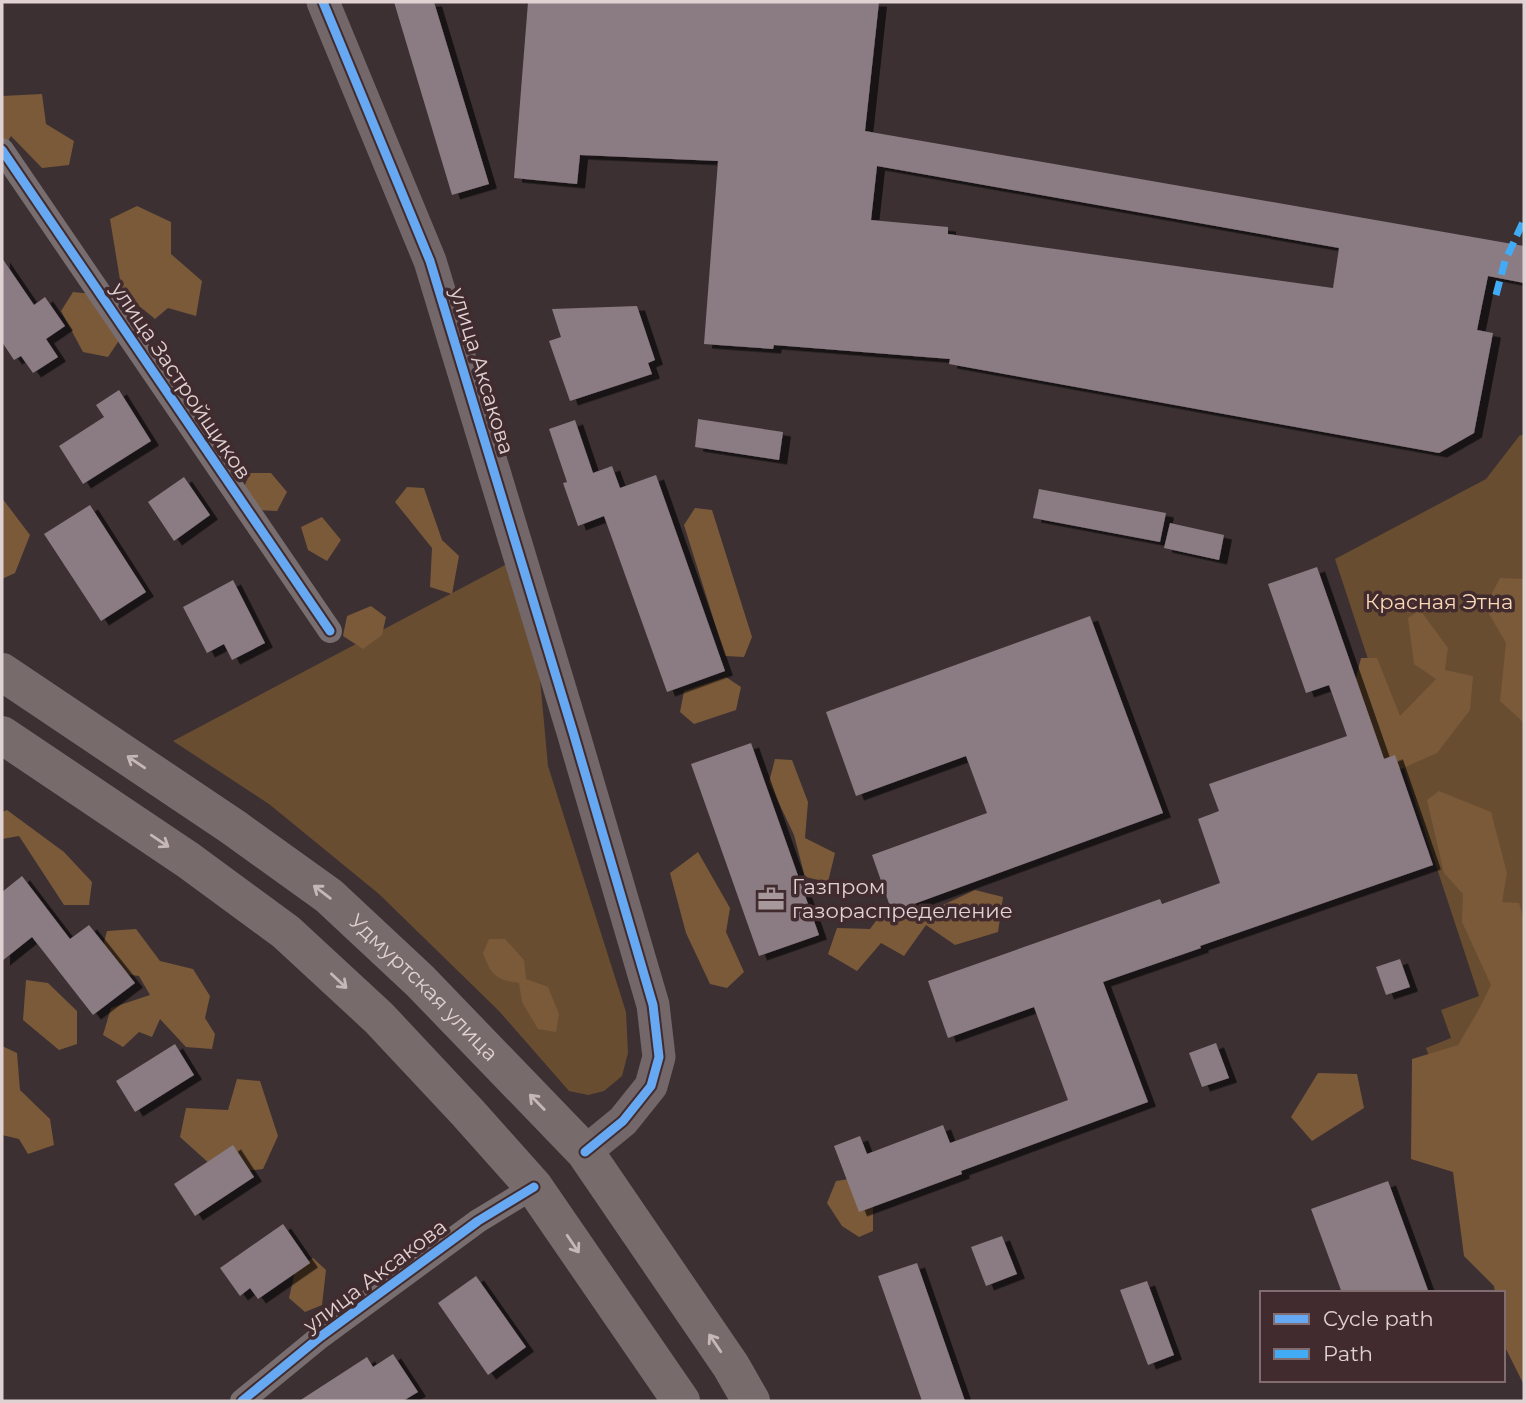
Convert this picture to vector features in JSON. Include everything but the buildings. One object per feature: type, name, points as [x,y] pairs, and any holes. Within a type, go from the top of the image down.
[{"type":"main road","name":"Удмуртская улица","points":[[2,672],[233,827],[329,897],[420,981],[585,1152],[731,1366],[751,1401]]},
{"type":"main road","points":[[2,735],[188,860],[286,932],[379,1018],[534,1187],[681,1401]]},
{"type":"main road","points":[[534,1187],[585,1152]]},
{"type":"street","name":"улица Аксакова","points":[[323,2],[430,261],[653,1005],[659,1057],[651,1086],[623,1121],[585,1152]]},
{"type":"street","name":"улица Застройщиков","points":[[2,150],[330,631]]},
{"type":"street","name":"улица Аксакова","points":[[242,1401],[320,1337],[478,1221],[534,1187]]},
{"type":"green space","name":"Красная Этна","points":[[1520,435],[1524,436],[1524,1319],[1426,1048],[1451,1038],[1441,1010],[1479,996],[1335,559],[1486,479]]},
{"type":"green space","points":[[507,564],[540,679],[548,766],[626,1012],[628,1053],[622,1076],[604,1091],[588,1095],[569,1091],[499,1011],[379,894],[269,804],[173,741]]},
{"type":"shaded area","points":[[42,94],[46,124],[74,141],[69,165],[42,168],[11,136],[2,151],[2,96]]},
{"type":"shaded area","points":[[137,206],[171,222],[171,254],[202,281],[196,316],[168,308],[155,319],[122,292],[110,219]]},
{"type":"shaded area","points":[[73,292],[92,294],[120,339],[108,357],[83,352],[61,311]]},
{"type":"shaded area","points":[[250,473],[271,473],[287,492],[277,511],[257,510],[242,492]]},
{"type":"shaded area","points":[[407,487],[424,488],[442,540],[459,556],[452,594],[430,587],[432,548],[395,502]]},
{"type":"shaded area","points":[[2,498],[30,535],[15,573],[2,579]]},
{"type":"shaded area","points":[[695,508],[712,510],[752,637],[744,657],[725,656],[684,525]]},
{"type":"shaded area","points":[[322,517],[341,540],[327,561],[308,550],[301,527]]},
{"type":"shaded area","points":[[1500,578],[1524,579],[1523,722],[1500,701],[1506,643],[1485,607]]},
{"type":"shaded area","points":[[371,606],[386,617],[382,635],[363,649],[343,636],[347,616]]},
{"type":"shaded area","points":[[1420,610],[1448,648],[1445,670],[1473,676],[1470,710],[1437,753],[1392,773],[1376,763],[1353,689],[1361,658],[1377,658],[1400,716],[1436,679],[1414,664],[1408,618]]},
{"type":"shaded area","points":[[726,677],[741,687],[736,710],[694,724],[680,712],[684,691]]},
{"type":"shaded area","points":[[775,759],[792,760],[808,802],[805,838],[835,853],[828,882],[805,877],[794,835],[769,782]]},
{"type":"shaded area","points":[[1439,791],[1491,812],[1507,873],[1502,902],[1519,903],[1524,920],[1524,1385],[1505,1347],[1505,1291],[1495,1291],[1494,1286],[1464,1256],[1453,1172],[1411,1159],[1412,1059],[1458,1045],[1491,985],[1462,922],[1463,894],[1444,873],[1427,800]]},
{"type":"shaded area","points":[[7,810],[64,852],[92,882],[89,905],[64,905],[19,836],[2,839],[2,812]]},
{"type":"shaded area","points":[[698,852],[730,908],[726,932],[744,972],[727,988],[710,984],[686,933],[670,873]]},
{"type":"shaded area","points":[[975,890],[1003,897],[998,932],[955,945],[926,925],[904,956],[881,943],[857,971],[828,954],[837,928],[870,929],[882,913],[915,918]]},
{"type":"shaded area","points":[[136,929],[160,961],[193,969],[210,996],[205,1018],[215,1034],[212,1049],[186,1047],[160,1019],[152,1037],[139,1032],[123,1047],[103,1035],[111,1008],[150,995],[139,976],[117,973],[101,953],[107,931]]},
{"type":"shaded area","points":[[489,939],[505,939],[524,960],[526,979],[548,987],[559,1014],[556,1032],[538,1029],[522,1002],[519,983],[499,978],[492,971],[483,953]]},
{"type":"shaded area","points":[[26,980],[48,983],[77,1011],[77,1044],[59,1050],[23,1020]]},
{"type":"shaded area","points":[[2,1046],[17,1053],[20,1090],[50,1119],[54,1145],[28,1154],[19,1139],[2,1135]]},
{"type":"shaded area","points":[[1318,1073],[1357,1074],[1364,1108],[1312,1141],[1291,1117]]},
{"type":"shaded area","points":[[237,1079],[260,1081],[278,1136],[263,1169],[221,1174],[180,1137],[186,1108],[228,1110]]},
{"type":"shaded area","points":[[856,1178],[873,1197],[873,1231],[859,1237],[842,1226],[827,1203],[836,1181]]},
{"type":"shaded area","points":[[313,1258],[326,1270],[322,1305],[305,1312],[289,1298],[296,1267]]},
{"type":"marked path","points":[[1496,295],[1505,261],[1524,220]]},
{"type":"cycle path","points":[[323,2],[430,261],[653,1005],[659,1057],[651,1086],[623,1121],[585,1152]]},
{"type":"cycle path","points":[[2,150],[330,631]]},
{"type":"cycle path","points":[[242,1401],[320,1337],[478,1221],[534,1187]]},
{"type":"place","name":"Газпром газораспределение","points":[[771,899]]}]
